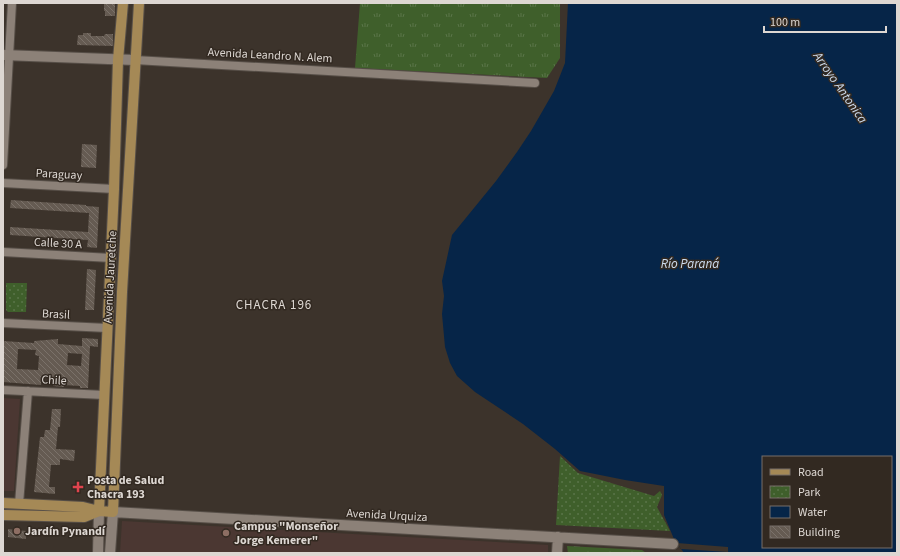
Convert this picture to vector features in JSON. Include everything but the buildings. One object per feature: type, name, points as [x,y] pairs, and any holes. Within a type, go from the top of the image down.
[{"type":"main road","name":"Avenida Jauretche","points":[[110,553],[122,292],[127,60],[123,3]]},
{"type":"main road","name":"Avenida Jauretche","points":[[98,553],[114,189],[127,60],[138,3]]},
{"type":"main road","name":"Avenida Leandro N. Alem","points":[[6,56],[127,60]]},
{"type":"main road","name":"Avenida Urquiza","points":[[3,503],[84,507],[100,512]]},
{"type":"main road","name":"Avenida Urquiza","points":[[3,515],[84,517],[100,512],[113,512],[673,544]]},
{"type":"main road","points":[[557,553],[558,537]]},
{"type":"street","points":[[3,165],[6,56],[12,3]]},
{"type":"street","name":"Avenida Leandro N. Alem","points":[[127,60],[535,82]]},
{"type":"street","name":"Paraguay","points":[[3,183],[114,189]]},
{"type":"street","name":"Calle 30 A","points":[[3,252],[111,258]]},
{"type":"street","name":"Brasil","points":[[3,323],[107,328]]},
{"type":"street","name":"Chile","points":[[3,390],[104,395]]},
{"type":"street","points":[[19,504],[28,391]]},
{"type":"shaded area","points":[[3,398],[20,399],[14,491],[3,491]]},
{"type":"shaded area","name":"Campus \"Monseñor Jorge Kemerer\"","points":[[122,521],[548,545],[548,553],[120,553]]},
{"type":"green space","points":[[360,3],[560,3],[560,58],[547,78],[355,68]]},
{"type":"green space","points":[[6,283],[27,283],[26,312],[8,312],[6,310]]},
{"type":"green space","points":[[560,456],[578,473],[654,496],[660,491],[662,495],[657,507],[670,531],[556,525]]},
{"type":"green space","points":[[567,546],[642,550],[646,553],[568,553]]},
{"type":"water","name":"Río Paraná","points":[[568,3],[897,3],[897,553],[684,553],[674,539],[664,515],[664,486],[580,471],[523,424],[475,392],[457,376],[450,363],[445,347],[442,314],[444,296],[442,281],[452,235],[496,181],[517,152],[554,91],[565,63]]},
{"type":"pier","points":[[677,543],[728,547],[728,552],[681,549]]},
{"type":"place","name":"Posta de Salud Chacra 193","points":[[78,487]]},
{"type":"place","name":"Jardín Pynandí","points":[[17,531]]},
{"type":"place","name":"Campus \"Monseñor Jorge Kemerer\"","points":[[226,533]]},
{"type":"district","name":"CHACRA 196","points":[[274,304]]},
{"type":"water label","name":"Arroyo Antonica","points":[[841,87]]}]
